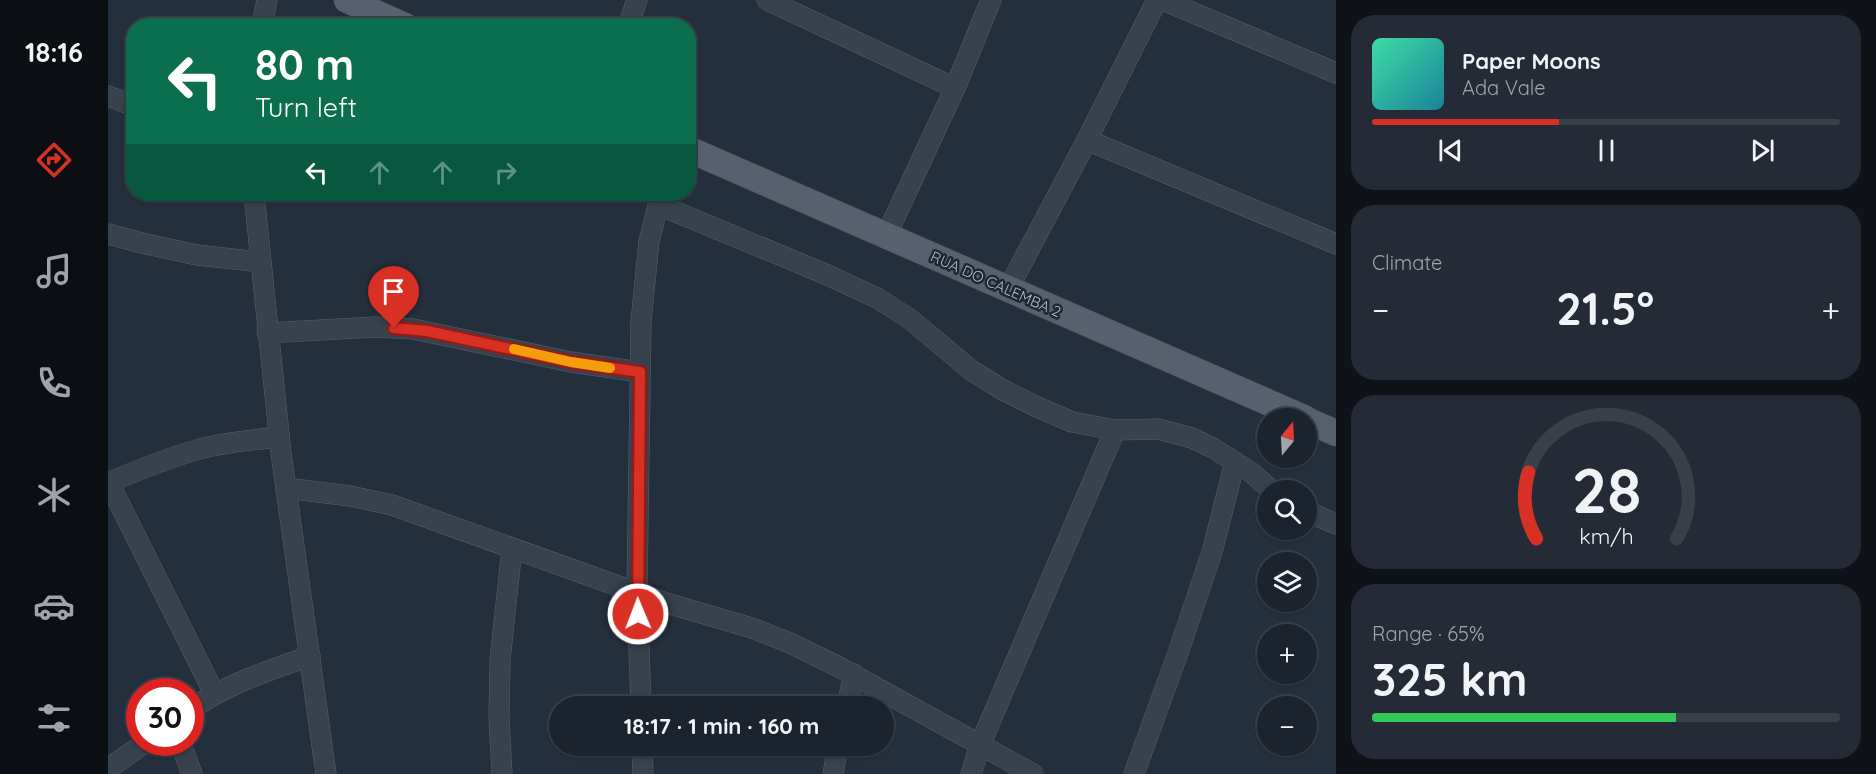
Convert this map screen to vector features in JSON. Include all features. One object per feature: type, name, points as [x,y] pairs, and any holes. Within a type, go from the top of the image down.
[{"type":"main road","points":[[347,0],[387,18]]},
{"type":"main road","name":"RUA DO CALEMBA 2","points":[[696,153],[1280,408]]},
{"type":"main road","name":"RUA DO CALEMBA 2","points":[[1317,424],[1336,432]]},
{"type":"street","points":[[264,18],[267,0]]},
{"type":"street","points":[[631,18],[637,0]]},
{"type":"street","points":[[767,0],[794,6],[955,88]]},
{"type":"street","points":[[886,236],[955,88],[991,0]]},
{"type":"street","points":[[1008,289],[1087,140],[1157,0]]},
{"type":"street","points":[[1163,0],[1336,73]]},
{"type":"street","points":[[108,96],[126,103]]},
{"type":"street","points":[[1087,140],[1336,244]]},
{"type":"street","points":[[255,201],[279,437],[326,774]]},
{"type":"street","points":[[641,696],[637,591],[641,321],[649,241],[659,201]]},
{"type":"street","points":[[664,201],[877,298],[910,319],[971,370],[1003,390],[1072,422],[1115,430],[1158,429],[1192,438],[1213,448],[1260,480]]},
{"type":"street","points":[[108,234],[197,255],[260,262]]},
{"type":"street","points":[[267,333],[375,327],[414,329],[571,362],[640,372]]},
{"type":"street","points":[[971,774],[980,745],[1115,430]]},
{"type":"street","points":[[214,693],[108,483],[158,462],[201,449],[240,441],[279,437]]},
{"type":"street","points":[[1134,774],[1212,552],[1235,462]]},
{"type":"street","points":[[286,488],[350,496],[392,505],[686,610],[752,627],[854,674],[1034,774]]},
{"type":"street","points":[[1317,516],[1336,524]]},
{"type":"street","points":[[502,774],[500,660],[512,548]]},
{"type":"street","points":[[204,700],[244,679],[310,656]]},
{"type":"street","points":[[849,696],[854,674]]},
{"type":"street","points":[[108,769],[126,756]]},
{"type":"street","points":[[185,756],[192,774]]},
{"type":"street","points":[[642,756],[643,774]]},
{"type":"street","points":[[833,774],[836,756]]},
{"type":"slow traffic","points":[[514,349],[610,368]]},
{"type":"route","points":[[394,328],[427,331],[571,362],[640,372],[638,614]]}]
